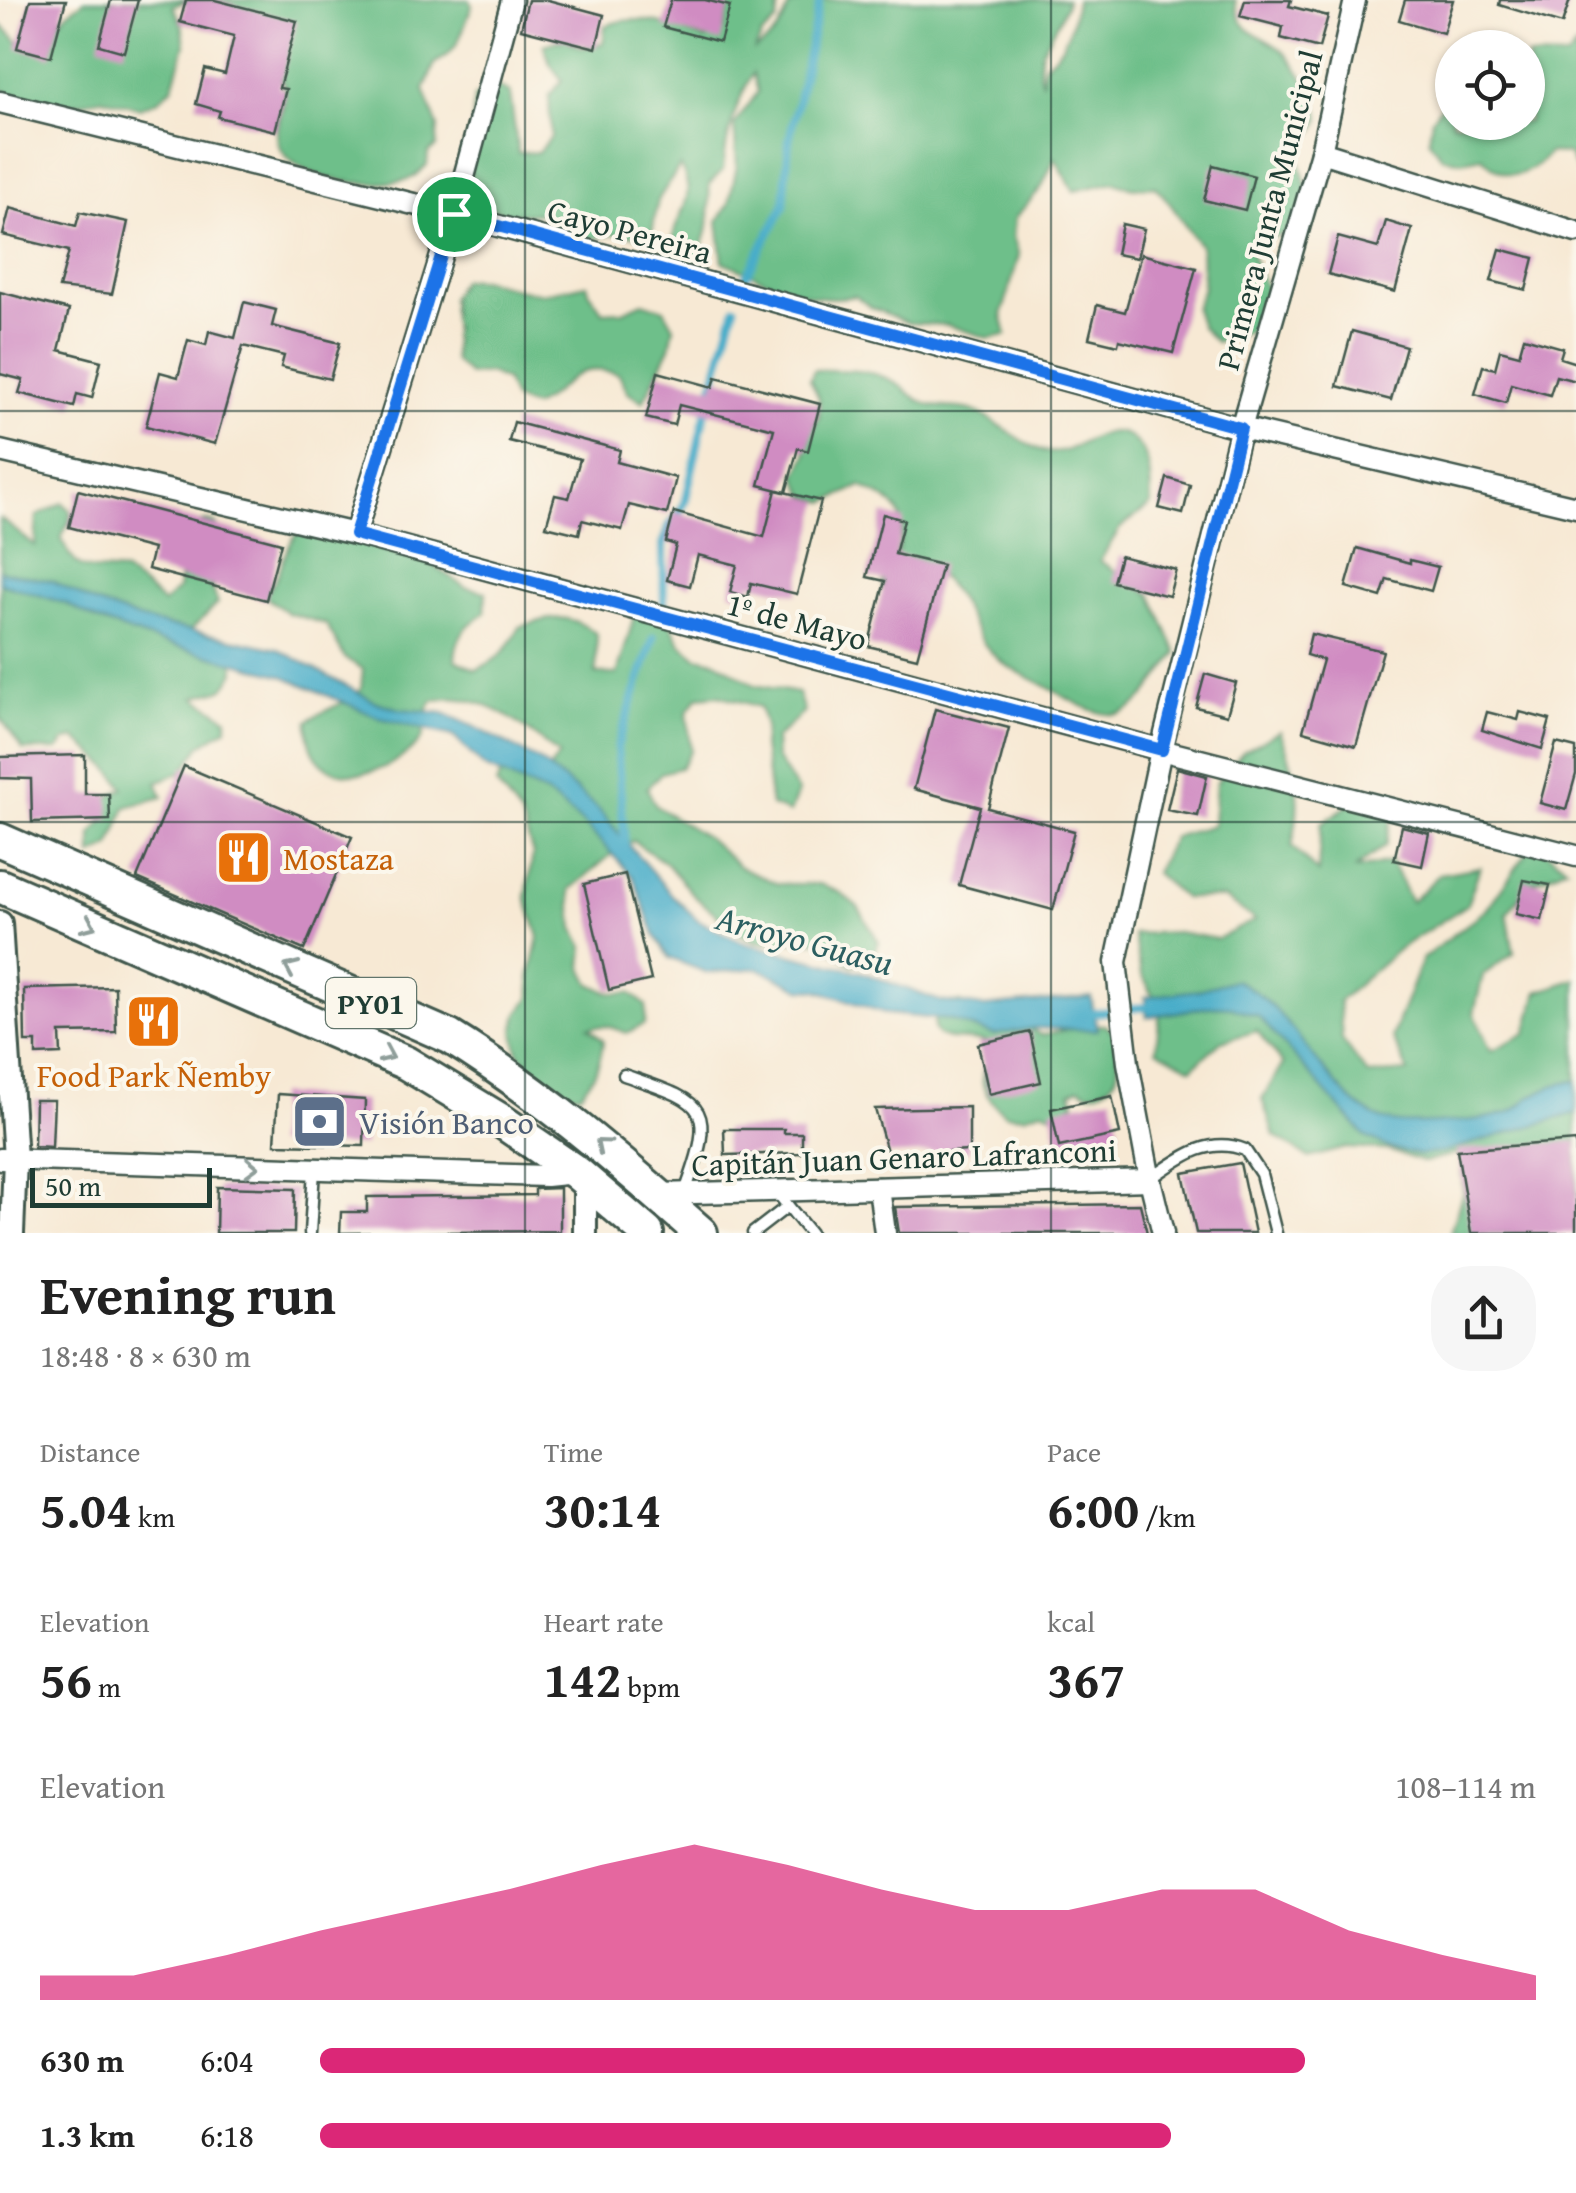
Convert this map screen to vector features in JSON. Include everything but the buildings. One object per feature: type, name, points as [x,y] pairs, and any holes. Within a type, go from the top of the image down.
[{"type":"highway","name":"PY01","points":[[0,840],[450,1037],[504,1071],[672,1193],[702,1233]]},
{"type":"highway","name":"PY01","points":[[0,886],[406,1063],[500,1120],[581,1176],[646,1233]]},
{"type":"street","points":[[355,534],[454,214],[512,0]]},
{"type":"street","name":"Primera Junta Municipal","points":[[1150,1180],[1128,1062],[1116,962],[1162,750],[1241,428],[1321,152],[1355,0]]},
{"type":"street","name":"Cayo Pereira","points":[[0,102],[454,214],[1241,428],[1576,507]]},
{"type":"street","points":[[1321,152],[1576,232]]},
{"type":"street","name":"1º de Mayo","points":[[0,450],[355,534],[1162,750],[1576,856]]},
{"type":"street","points":[[0,923],[12,1233]]},
{"type":"street","points":[[7,1159],[581,1176],[585,1233]]},
{"type":"street","points":[[1150,1180],[1163,1233]]},
{"type":"street","name":"Capitán Juan Genaro Lafranconi","points":[[672,1193],[782,1198],[878,1188],[1150,1180]]},
{"type":"street","points":[[878,1188],[885,1233]]},
{"type":"lane","points":[[624,1076],[680,1094],[696,1107],[702,1132],[672,1193]]},
{"type":"lane","points":[[1150,1180],[1179,1158],[1216,1144],[1245,1150],[1262,1174],[1276,1233]]},
{"type":"lane","points":[[310,1233],[314,1168]]},
{"type":"lane","points":[[752,1233],[782,1198],[810,1233]]},
{"type":"green space","points":[[85,0],[190,0],[173,6],[182,24],[185,45],[173,86],[159,100],[140,108],[102,98],[38,108],[0,89],[0,24],[28,51],[49,48],[61,20]]},
{"type":"green space","points":[[193,0],[470,0],[472,6],[460,39],[435,63],[424,90],[438,127],[436,147],[428,153],[427,165],[409,179],[359,183],[322,176],[291,160],[278,140],[285,95],[280,76]]},
{"type":"green space","points":[[717,0],[779,0],[777,21],[762,35],[755,50],[776,32],[789,6],[810,0],[1067,0],[1043,50],[1039,71],[1042,83],[1044,65],[1067,36],[1076,0],[1235,0],[1244,24],[1292,62],[1312,94],[1319,114],[1317,126],[1297,154],[1308,192],[1291,232],[1272,238],[1253,234],[1251,253],[1267,291],[1255,330],[1216,342],[1201,327],[1195,308],[1203,288],[1201,246],[1154,186],[1133,188],[1114,182],[1074,191],[1055,158],[1041,188],[1015,218],[1013,237],[1019,255],[1002,315],[1007,335],[988,338],[947,325],[908,323],[855,296],[804,294],[723,262],[718,221],[729,204],[737,165],[734,125],[758,92],[753,73],[733,120],[723,170],[709,184],[706,234],[694,262],[674,258],[674,232],[688,191],[680,166],[658,200],[651,239],[620,234],[572,240],[558,233],[542,213],[502,212],[486,206],[469,192],[474,98],[490,83],[510,93],[518,153],[538,152],[551,137],[549,96],[562,80],[550,64],[544,45],[564,39],[582,48],[603,44],[605,26],[630,20],[656,22],[705,40],[723,30],[728,11]]},
{"type":"green space","points":[[1576,46],[1576,169],[1568,154],[1549,153],[1524,173],[1508,174],[1482,157],[1462,161],[1442,157],[1429,140],[1435,114],[1435,140],[1545,140],[1545,57],[1567,58]]},
{"type":"green space","points":[[482,279],[544,293],[587,284],[603,312],[623,311],[643,302],[664,309],[674,327],[670,347],[643,402],[628,392],[619,374],[602,371],[571,378],[533,407],[513,400],[506,381],[489,373],[469,375],[454,361],[451,298],[461,280]]},
{"type":"green space","points":[[814,370],[878,375],[929,405],[974,411],[1048,452],[1069,449],[1108,432],[1118,432],[1136,442],[1148,466],[1151,505],[1120,528],[1100,561],[1151,594],[1177,653],[1135,705],[1124,712],[1094,711],[1007,666],[985,645],[947,584],[924,567],[886,604],[882,583],[902,535],[895,507],[861,486],[826,502],[806,496],[796,476],[806,456],[807,435],[819,418],[819,398],[810,379]]},
{"type":"green space","points":[[63,503],[70,510],[70,520],[61,538],[73,560],[93,570],[125,572],[163,604],[178,589],[187,527],[206,521],[215,523],[221,532],[211,585],[218,603],[189,632],[232,652],[235,672],[224,689],[195,697],[227,718],[227,728],[201,745],[183,771],[157,782],[163,797],[126,807],[110,847],[92,855],[92,834],[105,819],[107,798],[124,788],[75,738],[65,741],[58,750],[23,750],[0,717],[0,518],[35,546],[37,516]]},
{"type":"green space","points":[[304,525],[431,564],[465,587],[486,592],[485,613],[472,622],[457,644],[455,660],[476,670],[502,653],[519,627],[560,618],[577,622],[597,634],[596,674],[617,674],[635,614],[671,624],[680,643],[697,657],[716,661],[755,685],[798,693],[804,712],[775,739],[776,758],[798,792],[790,813],[771,806],[760,707],[719,695],[698,697],[687,712],[691,751],[680,768],[661,773],[647,788],[656,806],[709,839],[740,867],[778,884],[820,884],[841,893],[858,907],[879,942],[871,959],[852,965],[819,941],[758,942],[740,934],[694,896],[667,864],[633,841],[570,889],[574,928],[584,947],[582,966],[591,984],[610,993],[630,993],[646,1005],[645,1024],[627,1033],[607,1026],[589,1027],[603,1040],[602,1048],[590,1082],[580,1094],[560,1092],[541,1083],[518,1052],[514,1032],[518,1014],[531,997],[530,978],[539,937],[526,897],[533,854],[521,816],[496,784],[506,765],[547,773],[559,755],[501,713],[468,700],[450,698],[433,701],[422,718],[423,737],[390,764],[352,774],[335,771],[320,761],[311,745],[308,721],[361,689],[363,669],[345,658],[326,624],[288,613],[264,596]]},
{"type":"green space","points":[[1280,731],[1296,788],[1292,846],[1318,873],[1321,824],[1354,801],[1394,805],[1386,845],[1353,870],[1391,862],[1411,902],[1440,874],[1480,867],[1467,905],[1400,948],[1339,1001],[1342,1040],[1368,1075],[1408,1072],[1392,1037],[1422,959],[1486,910],[1534,843],[1567,867],[1531,883],[1507,913],[1514,953],[1483,975],[1474,1013],[1491,1051],[1526,1033],[1538,992],[1576,979],[1576,1196],[1529,1233],[1450,1233],[1463,1192],[1460,1153],[1424,1162],[1386,1150],[1346,1148],[1308,1158],[1274,1135],[1262,1099],[1283,1064],[1257,1031],[1221,1041],[1192,1068],[1156,1050],[1160,1010],[1141,973],[1133,934],[1177,932],[1217,939],[1255,920],[1224,898],[1184,898],[1155,873],[1173,837],[1213,825],[1216,783],[1243,752]]},
{"type":"green space","points":[[958,1002],[1022,1024],[1041,1035],[1104,1025],[1114,1031],[1118,1064],[1115,1078],[1097,1092],[1080,1088],[1071,1092],[1075,1102],[1060,1113],[1042,1110],[1024,1116],[1005,1114],[990,1099],[983,1082],[985,1066],[996,1048],[936,1033],[938,1010]]},
{"type":"water","points":[[0,571],[52,581],[95,603],[142,620],[278,649],[376,702],[400,709],[443,713],[477,728],[538,760],[570,785],[597,808],[699,921],[745,943],[861,972],[940,1001],[983,1007],[1091,997],[1097,1030],[1034,1028],[994,1035],[949,1020],[888,1014],[817,990],[801,989],[758,968],[708,973],[669,958],[655,935],[633,877],[585,825],[547,794],[484,767],[453,736],[380,718],[283,676],[99,621],[64,603],[0,583]]},
{"type":"water","points":[[1235,980],[1279,1014],[1335,1083],[1376,1117],[1400,1123],[1482,1118],[1507,1113],[1542,1090],[1576,1081],[1576,1113],[1443,1152],[1421,1155],[1392,1149],[1366,1137],[1258,1016],[1215,1006],[1147,1017],[1145,997]]},
{"type":"waterway","points":[[740,287],[784,206],[789,140],[820,0]]},
{"type":"waterway","points":[[664,609],[663,545],[669,527],[685,503],[735,307]]},
{"type":"waterway","points":[[625,846],[617,747],[654,637]]},
{"type":"waterway","name":"Arroyo Guasu","points":[[1087,1014],[1152,1006]]},
{"type":"place","name":"Mostaza","points":[[244,858]]},
{"type":"place","name":"Food Park Ñemby","points":[[154,1021]]},
{"type":"place","name":"Visión Banco","points":[[320,1122]]},
{"type":"route","points":[[454,214],[1241,428],[1162,750],[355,534],[454,214]]}]
